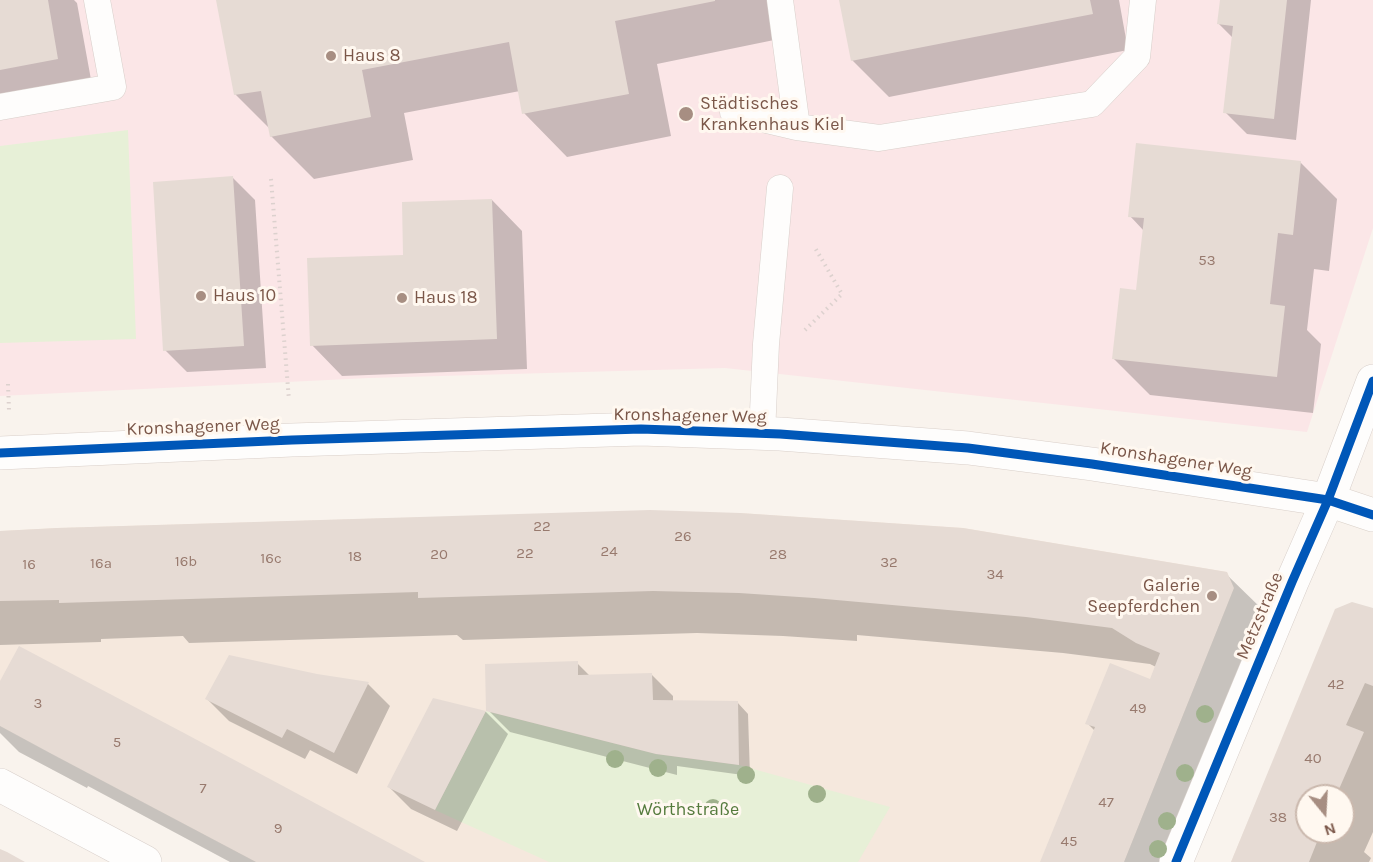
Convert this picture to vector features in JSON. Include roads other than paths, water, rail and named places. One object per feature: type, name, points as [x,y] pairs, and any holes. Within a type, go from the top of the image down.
[{"type":"main road","name":"Metzstraße","points":[[1176,862],[1328,500],[1373,381]]},
{"type":"main road","name":"Kronshagener Weg","points":[[0,453],[292,440],[641,429],[762,434],[968,448],[1092,464],[1328,500],[1373,514]]},
{"type":"main road","points":[[0,785],[145,862]]},
{"type":"lane","points":[[0,107],[113,87],[97,0]]},
{"type":"lane","points":[[780,0],[797,127]]},
{"type":"lane","points":[[734,112],[797,127],[879,138],[1092,104],[1137,57],[1143,0]]},
{"type":"lane","points":[[762,434],[766,344],[780,188]]},
{"type":"place","name":"Haus 8","points":[[331,56]]},
{"type":"place","name":"Städtisches Krankenhaus Kiel","points":[[686,114]]},
{"type":"place","name":"Haus 10","points":[[201,296]]},
{"type":"place","name":"Haus 18","points":[[402,298]]},
{"type":"place","name":"Galerie Seepferdchen","points":[[1212,596]]},
{"type":"park label","name":"Wörthstraße","points":[[688,810]]}]
